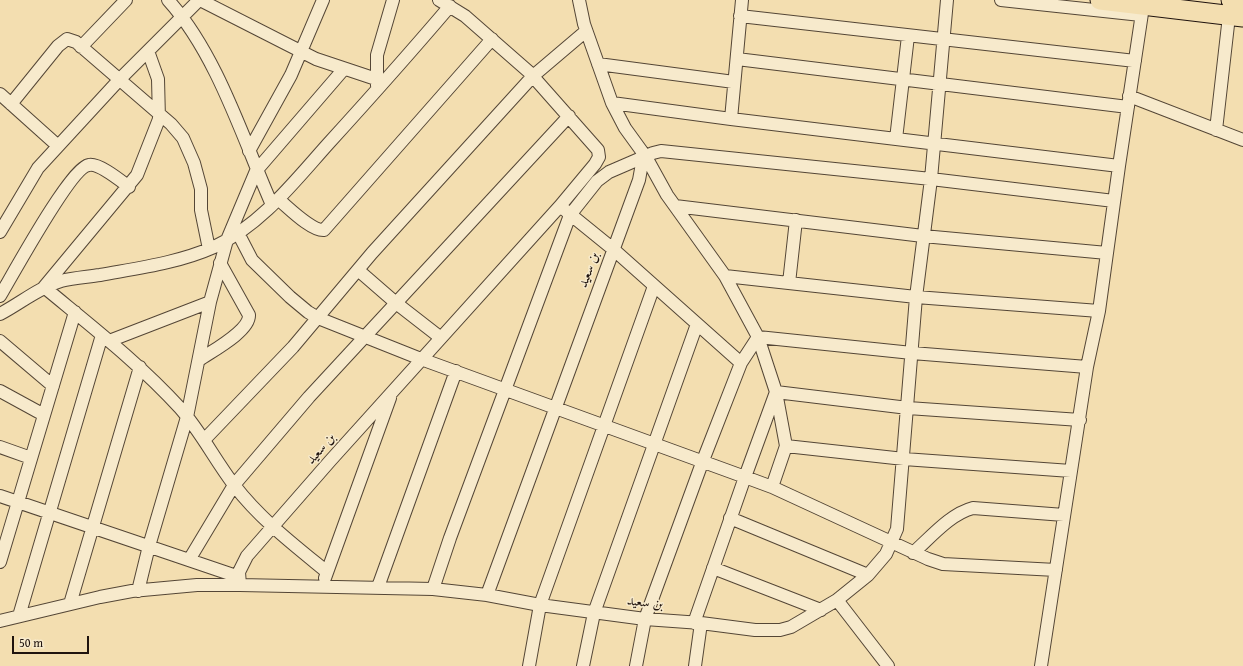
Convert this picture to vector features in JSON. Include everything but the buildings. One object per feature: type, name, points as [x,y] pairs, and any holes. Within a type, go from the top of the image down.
[{"type":"main road","points":[[1100,0],[1143,7],[1234,11],[1243,1]]},
{"type":"street","points":[[168,0],[182,16],[220,82],[256,171],[275,202],[318,230],[324,230],[492,38]]},
{"type":"street","points":[[0,232],[27,184],[38,168],[119,80],[182,16],[200,0],[301,52],[376,85]]},
{"type":"street","points":[[249,151],[291,75],[323,0]]},
{"type":"street","points":[[376,85],[377,55],[393,0]]},
{"type":"street","points":[[439,0],[450,6],[492,38],[533,76],[598,150],[599,157],[560,206]]},
{"type":"street","points":[[579,0],[586,31],[612,103],[659,183],[725,276],[758,337],[776,392],[786,446],[772,487]]},
{"type":"street","points":[[731,119],[742,0]]},
{"type":"street","name":"بن سعيد","points":[[741,363],[613,249],[560,206],[392,391],[247,556],[240,568],[240,581],[322,586],[433,589],[487,595],[594,613],[755,630],[780,630],[792,627],[837,600],[868,575],[880,562],[891,544],[897,529],[904,459],[916,297],[931,179],[947,0]]},
{"type":"street","points":[[1001,0],[1143,7],[1099,311],[1087,367],[1041,666]]},
{"type":"street","points":[[81,47],[120,2]]},
{"type":"street","points":[[0,314],[44,287],[62,281],[150,266],[191,256],[209,249],[238,233],[275,202],[376,85],[450,6]]},
{"type":"street","points":[[1216,130],[1234,11]]},
{"type":"street","points":[[740,16],[1135,61]]},
{"type":"street","points":[[204,440],[293,347],[437,180],[533,76],[586,31]]},
{"type":"street","points":[[896,140],[908,36]]},
{"type":"street","points":[[11,104],[65,40],[73,40],[160,114],[182,138],[194,163],[201,189],[200,210],[209,249]]},
{"type":"street","points":[[44,287],[81,241],[129,187],[137,175],[150,147],[160,114],[158,79],[148,51]]},
{"type":"street","points":[[737,59],[939,83],[1129,102],[1243,140]]},
{"type":"street","points":[[598,64],[734,82]]},
{"type":"street","points":[[138,591],[148,546],[186,417],[210,302],[227,240],[256,171],[343,70]]},
{"type":"street","points":[[0,94],[58,146]]},
{"type":"street","points":[[612,103],[896,140],[1119,166]]},
{"type":"street","points":[[189,560],[234,485],[309,397],[569,116]]},
{"type":"street","points":[[433,589],[450,538],[570,215],[590,189],[609,172],[661,151],[931,179],[1114,201]]},
{"type":"street","name":"بن سعيد","points":[[487,595],[639,180],[644,157]]},
{"type":"street","points":[[0,296],[54,205],[80,171],[86,166],[94,165],[129,187]]},
{"type":"street","points":[[675,206],[924,236],[1107,254]]},
{"type":"street","points":[[788,284],[796,220]]},
{"type":"street","points":[[238,233],[252,260],[290,297],[318,318],[421,359],[702,463],[772,487],[891,544],[928,559],[943,564],[1056,570]]},
{"type":"street","points":[[199,360],[242,330],[249,320],[249,315],[220,263]]},
{"type":"street","points":[[358,270],[396,303],[441,338]]},
{"type":"street","points":[[725,276],[916,297],[1099,311]]},
{"type":"street","points":[[529,666],[540,605],[654,286]]},
{"type":"street","points":[[44,287],[140,367],[186,417],[204,440],[234,485],[273,527],[327,572]]},
{"type":"street","points":[[105,338],[210,302]]},
{"type":"street","points":[[0,562],[75,312]]},
{"type":"street","points":[[583,666],[594,613],[697,324]]},
{"type":"street","points":[[758,337],[912,353],[1087,367]]},
{"type":"street","points":[[636,666],[645,619],[702,463],[741,363],[758,337]]},
{"type":"street","points":[[18,616],[49,512],[105,338]]},
{"type":"street","points":[[0,342],[53,386]]},
{"type":"street","points":[[70,604],[140,367]]},
{"type":"street","points":[[378,587],[456,371]]},
{"type":"street","points":[[0,391],[44,415]]},
{"type":"street","points":[[322,586],[392,391]]},
{"type":"street","points":[[776,392],[908,408],[1080,420]]},
{"type":"street","points":[[695,666],[698,623],[713,568],[776,392]]},
{"type":"street","points":[[786,446],[904,459],[1071,472]]},
{"type":"street","points":[[0,447],[31,458]]},
{"type":"street","points":[[0,496],[189,560],[240,581]]},
{"type":"street","points":[[913,553],[965,510],[973,508],[1064,515]]},
{"type":"street","points":[[730,518],[868,575]]},
{"type":"street","points":[[713,568],[821,610]]},
{"type":"street","points":[[0,621],[70,604],[138,591],[240,581]]},
{"type":"street","points":[[837,600],[888,666]]}]
